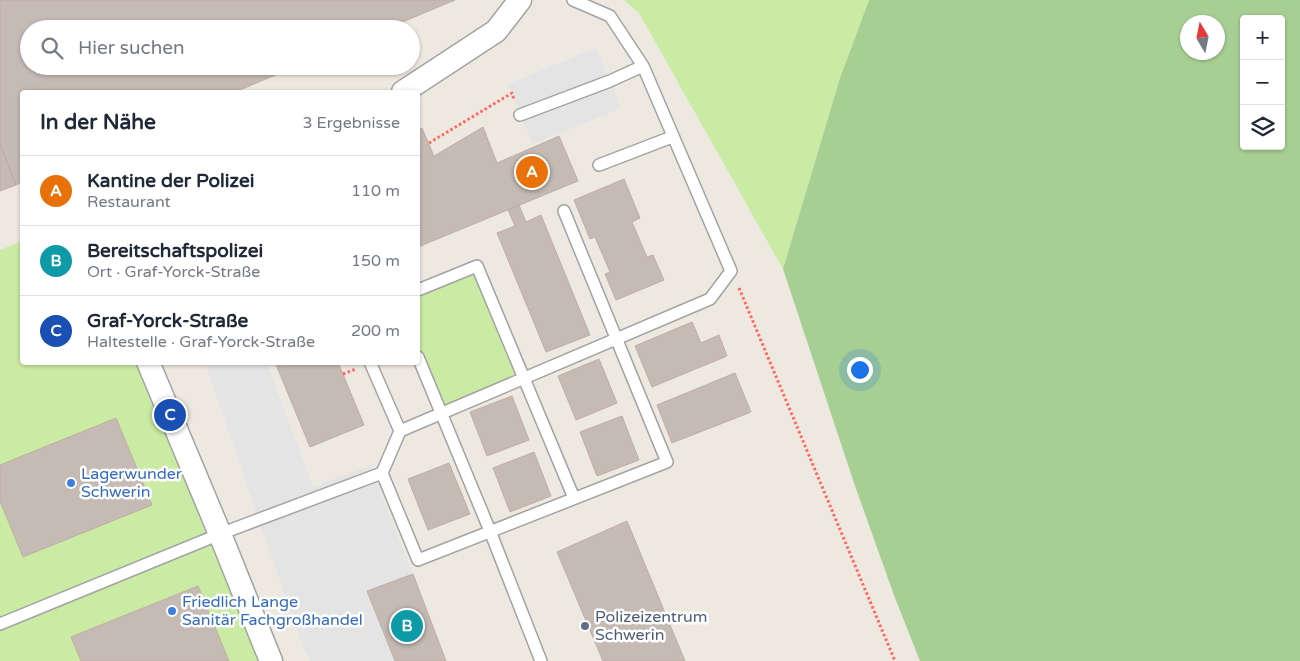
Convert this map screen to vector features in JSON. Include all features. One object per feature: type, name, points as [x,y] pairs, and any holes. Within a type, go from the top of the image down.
[{"type":"street","points":[[406,90],[496,31],[520,0]]},
{"type":"street","points":[[149,365],[271,661]]},
{"type":"lane","points":[[564,211],[616,339],[667,462],[418,560],[382,473],[400,430],[524,378],[616,339],[710,299],[731,271],[643,66],[610,16],[573,0]]},
{"type":"lane","points":[[520,115],[610,81],[643,66]]},
{"type":"lane","points":[[598,165],[672,137]]},
{"type":"lane","points":[[420,289],[477,266],[574,498]]},
{"type":"lane","points":[[420,362],[541,661]]},
{"type":"lane","points":[[371,365],[400,430]]},
{"type":"lane","points":[[0,624],[220,534],[382,473]]},
{"type":"path","points":[[428,143],[512,93],[520,115]]},
{"type":"path","points":[[741,292],[895,661]]},
{"type":"green space","points":[[624,0],[869,0],[840,78],[783,269],[639,13]]},
{"type":"green space","points":[[869,0],[1300,0],[1300,661],[920,661],[855,486],[783,269],[840,78]]},
{"type":"green space","points":[[20,242],[20,365],[149,365],[271,661],[0,661],[0,250]]},
{"type":"green space","points":[[477,266],[525,379],[441,413],[420,362],[420,289]]},
{"type":"shaded area","points":[[596,48],[621,108],[533,144],[508,84]]},
{"type":"shaded area","points":[[206,365],[268,365],[313,487],[370,466],[413,574],[367,591],[394,661],[310,661],[302,645]]},
{"type":"building","points":[[0,0],[455,0],[407,20],[20,20],[20,75],[276,75],[240,90],[20,90],[20,183],[16,185],[0,144]]},
{"type":"building","points":[[483,127],[497,163],[559,136],[578,181],[420,246],[420,129],[422,128],[434,156]]},
{"type":"building","points":[[0,144],[16,185],[0,191]]},
{"type":"building","points":[[624,179],[640,218],[632,222],[647,257],[653,255],[664,280],[616,300],[605,274],[610,272],[595,237],[590,239],[574,200]]},
{"type":"building","points":[[519,205],[526,222],[541,215],[590,335],[546,352],[497,233],[515,226],[508,210]]},
{"type":"building","points":[[692,322],[701,343],[719,335],[727,356],[652,387],[635,346]]},
{"type":"building","points":[[599,359],[617,403],[576,420],[558,376]]},
{"type":"building","points":[[276,365],[339,365],[364,425],[310,447]]},
{"type":"building","points":[[735,373],[751,412],[672,443],[657,405]]},
{"type":"building","points":[[512,396],[529,440],[487,456],[470,412]]},
{"type":"building","points":[[622,416],[639,460],[597,476],[580,432]]},
{"type":"building","name":"Lagerwunder Schwerin","points":[[116,418],[152,505],[23,557],[0,501],[0,465]]},
{"type":"building","points":[[534,452],[551,496],[510,512],[493,468]]},
{"type":"building","points":[[449,463],[470,514],[428,530],[408,479]]},
{"type":"building","points":[[627,521],[685,661],[603,661],[557,552]]},
{"type":"building","points":[[413,574],[446,661],[395,661],[367,591]]},
{"type":"building","name":"Friedlich Lange Sanitär Fachgroßhandel","points":[[198,586],[229,661],[81,661],[71,637]]},
{"type":"place","name":"Kantine der Polizei","points":[[532,172]]},
{"type":"place","name":"Graf-Yorck-Straße","points":[[170,415]]},
{"type":"place","name":"Lagerwunder Schwerin","points":[[71,483]]},
{"type":"place","name":"Friedlich Lange Sanitär Fachgroßhandel","points":[[172,611]]},
{"type":"place","name":"Bereitschaftspolizei","points":[[407,626]]},
{"type":"place","name":"Polizeizentrum Schwerin","points":[[585,626]]}]
